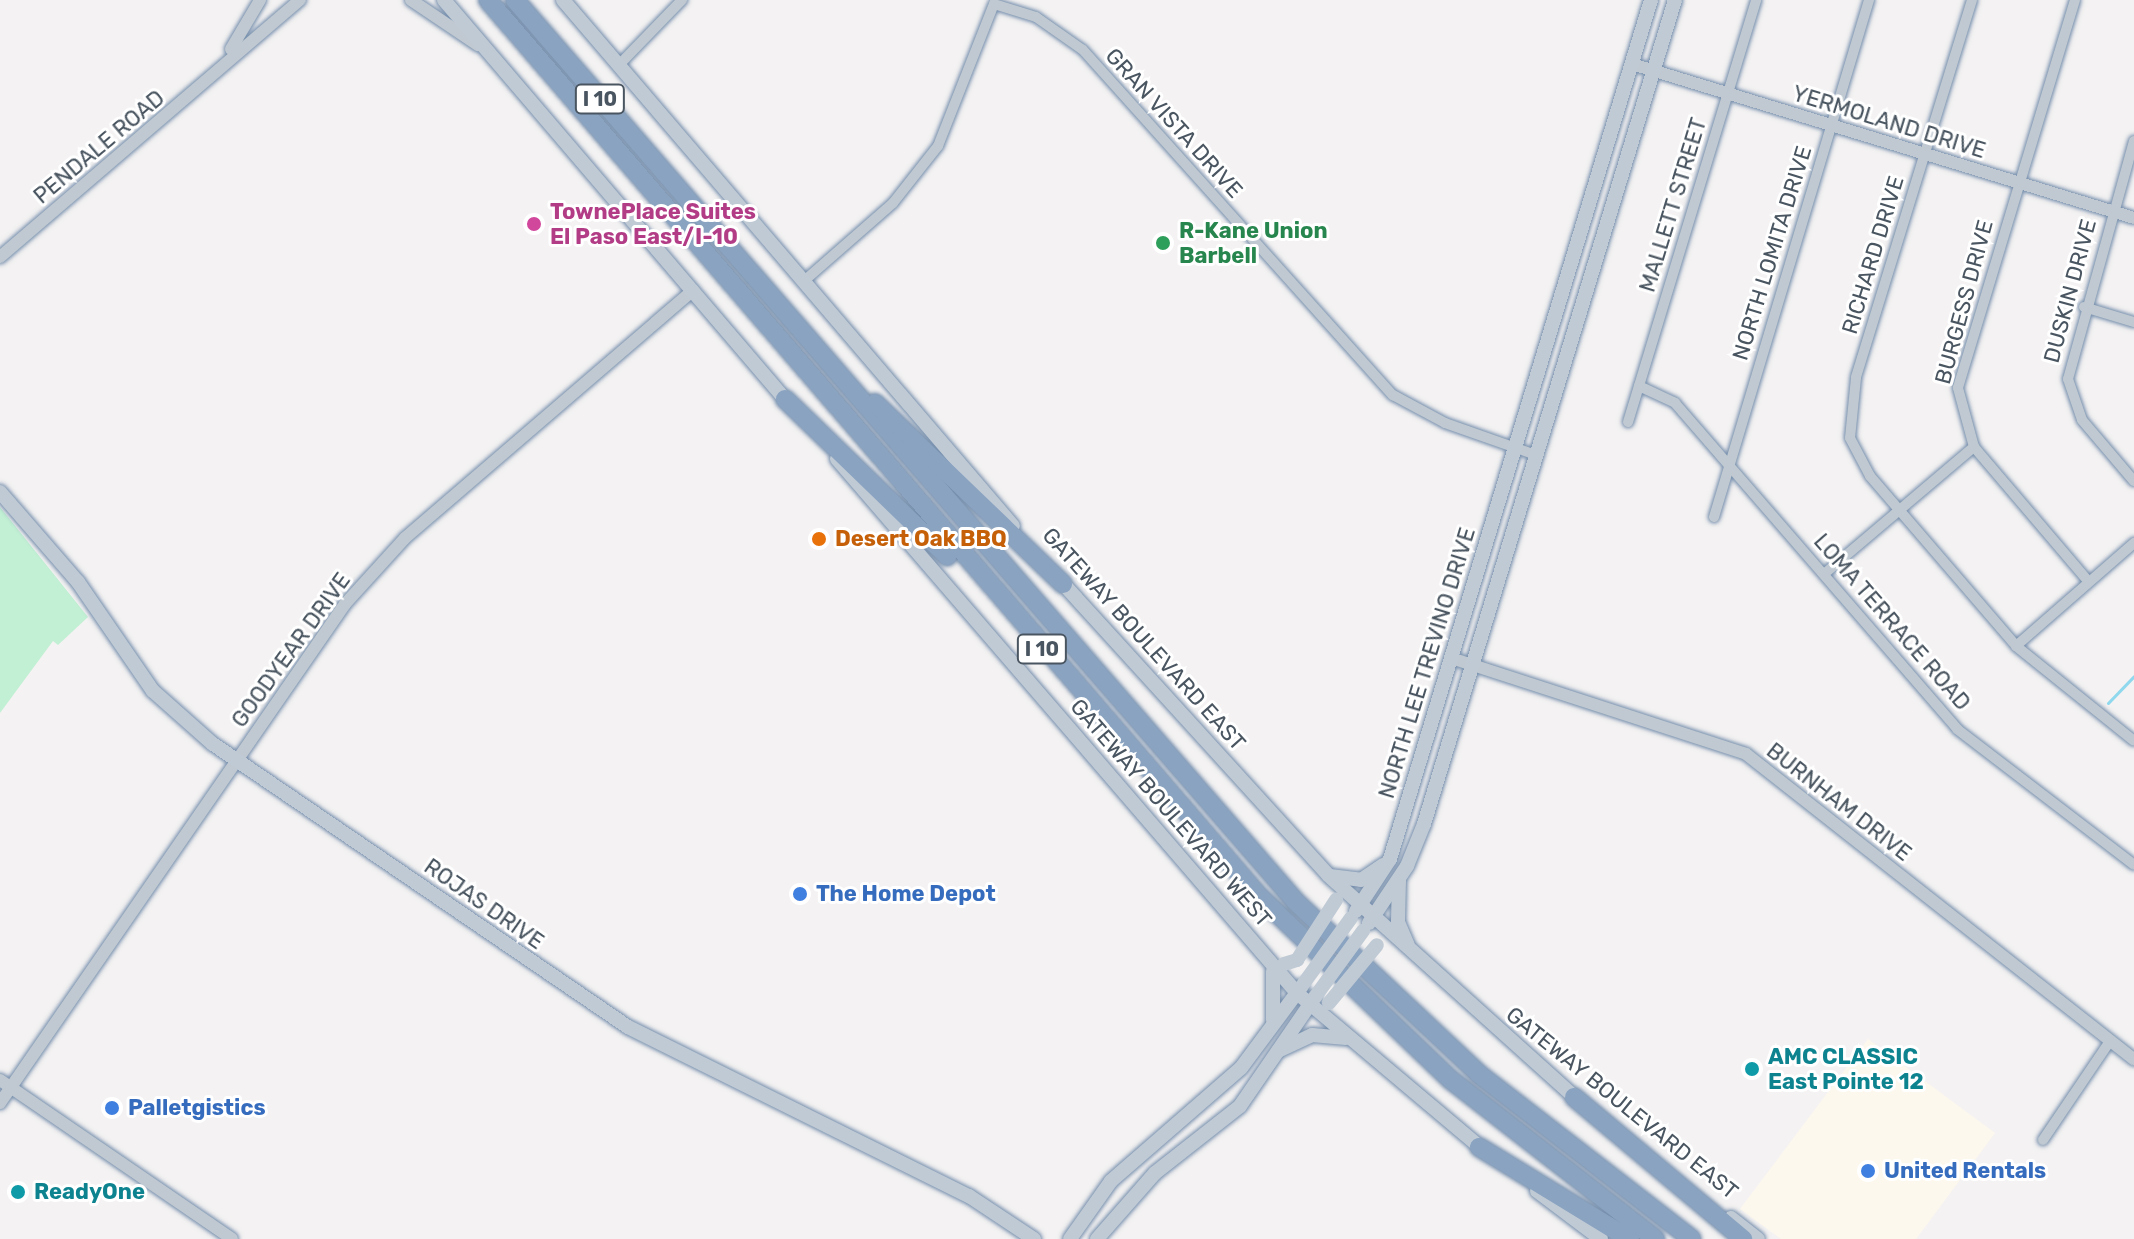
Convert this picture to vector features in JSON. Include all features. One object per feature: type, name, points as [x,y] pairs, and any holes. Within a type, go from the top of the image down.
[{"type":"highway","name":"I 10","points":[[488,0],[1079,693],[1258,895],[1407,1041],[1655,1239]]},
{"type":"highway","name":"I 10","points":[[515,0],[1296,902],[1479,1074],[1692,1239]]},
{"type":"highway","points":[[836,374],[1063,584]]},
{"type":"highway","points":[[785,399],[1079,693]]},
{"type":"highway","points":[[1574,1097],[1743,1239]]},
{"type":"highway","points":[[1479,1147],[1630,1239]]},
{"type":"main road","name":"GATEWAY BOULEVARD WEST","points":[[444,0],[785,399],[1277,963],[1318,1001]]},
{"type":"main road","name":"GATEWAY BOULEVARD EAST","points":[[563,0],[1063,584],[1328,875],[1355,912],[1373,917],[1574,1097],[1758,1239]]},
{"type":"main road","name":"NORTH LEE TREVINO DRIVE","points":[[1070,1239],[1111,1181],[1214,1097],[1264,1039],[1390,859],[1651,0]]},
{"type":"main road","name":"NORTH LEE TREVINO DRIVE","points":[[1097,1239],[1155,1173],[1229,1118],[1318,1001],[1399,880],[1473,665],[1675,0]]},
{"type":"main road","name":"ROJAS DRIVE","points":[[0,492],[78,582],[153,691],[236,760],[618,1021],[969,1196],[1034,1239]]},
{"type":"main road","points":[[1264,1039],[1278,1006],[1277,963],[1297,960],[1336,900],[1328,875],[1361,880],[1390,859]]},
{"type":"main road","points":[[1399,880],[1398,922],[1412,952]]},
{"type":"main road","points":[[1412,952],[1377,945],[1318,1001],[1333,1025],[1479,1147],[1586,1232],[1601,1239]]},
{"type":"main road","points":[[1278,1051],[1312,1035],[1348,1038]]},
{"type":"street","name":"PENDALE ROAD","points":[[221,65],[260,0]]},
{"type":"street","name":"PENDALE ROAD","points":[[0,257],[300,0]]},
{"type":"street","points":[[411,0],[490,54]]},
{"type":"street","points":[[619,65],[682,0]]},
{"type":"street","name":"MALLETT STREET","points":[[1628,422],[1756,0]]},
{"type":"street","name":"NORTH LOMITA DRIVE","points":[[1714,517],[1869,0]]},
{"type":"street","name":"RICHARD DRIVE","points":[[1972,0],[1849,407],[1855,453],[1899,511],[2016,646],[2134,741]]},
{"type":"street","name":"BURGESS DRIVE","points":[[2075,0],[1958,388],[1974,447],[2087,580]]},
{"type":"street","name":"GRAN VISTA DRIVE","points":[[804,281],[893,203],[938,146],[994,4],[1036,17],[1083,50],[1393,395],[1445,423],[1536,455]]},
{"type":"street","name":"YERMOLAND DRIVE","points":[[1632,64],[2134,218]]},
{"type":"street","name":"DUSKIN DRIVE","points":[[2134,141],[2069,361],[2070,395],[2134,481]]},
{"type":"street","name":"GOODYEAR DRIVE","points":[[0,1103],[6,1083],[345,604],[405,538],[693,290]]},
{"type":"street","points":[[2084,307],[2134,322]]},
{"type":"street","name":"LOMA TERRACE ROAD","points":[[1639,386],[1675,403],[1957,729],[2134,865]]},
{"type":"street","points":[[1824,574],[1974,447]]},
{"type":"street","points":[[2016,646],[2087,580],[2134,543]]},
{"type":"street","name":"BURNHAM DRIVE","points":[[1451,658],[1746,754],[2134,1059]]},
{"type":"street","points":[[2043,1140],[2110,1041]]},
{"type":"street","points":[[6,1083],[232,1239]]},
{"type":"shaded area","name":"United Rentals","points":[[1868,1039],[1995,1133],[1916,1239],[1781,1239],[1740,1209]]},
{"type":"green space","points":[[0,507],[88,617],[58,645],[53,641],[0,713]]},
{"type":"waterway","points":[[2108,703],[2134,676]]},
{"type":"place","name":"TownePlace Suites El Paso East/I-10","points":[[534,224]]},
{"type":"place","name":"R-Kane Union Barbell","points":[[1163,243]]},
{"type":"place","name":"Desert Oak BBQ","points":[[819,539]]},
{"type":"place","name":"The Home Depot","points":[[800,894]]},
{"type":"place","name":"AMC CLASSIC East Pointe 12","points":[[1752,1069]]},
{"type":"place","name":"Palletgistics","points":[[112,1108]]},
{"type":"place","name":"United Rentals","points":[[1868,1171]]},
{"type":"place","name":"ReadyOne","points":[[18,1192]]}]
